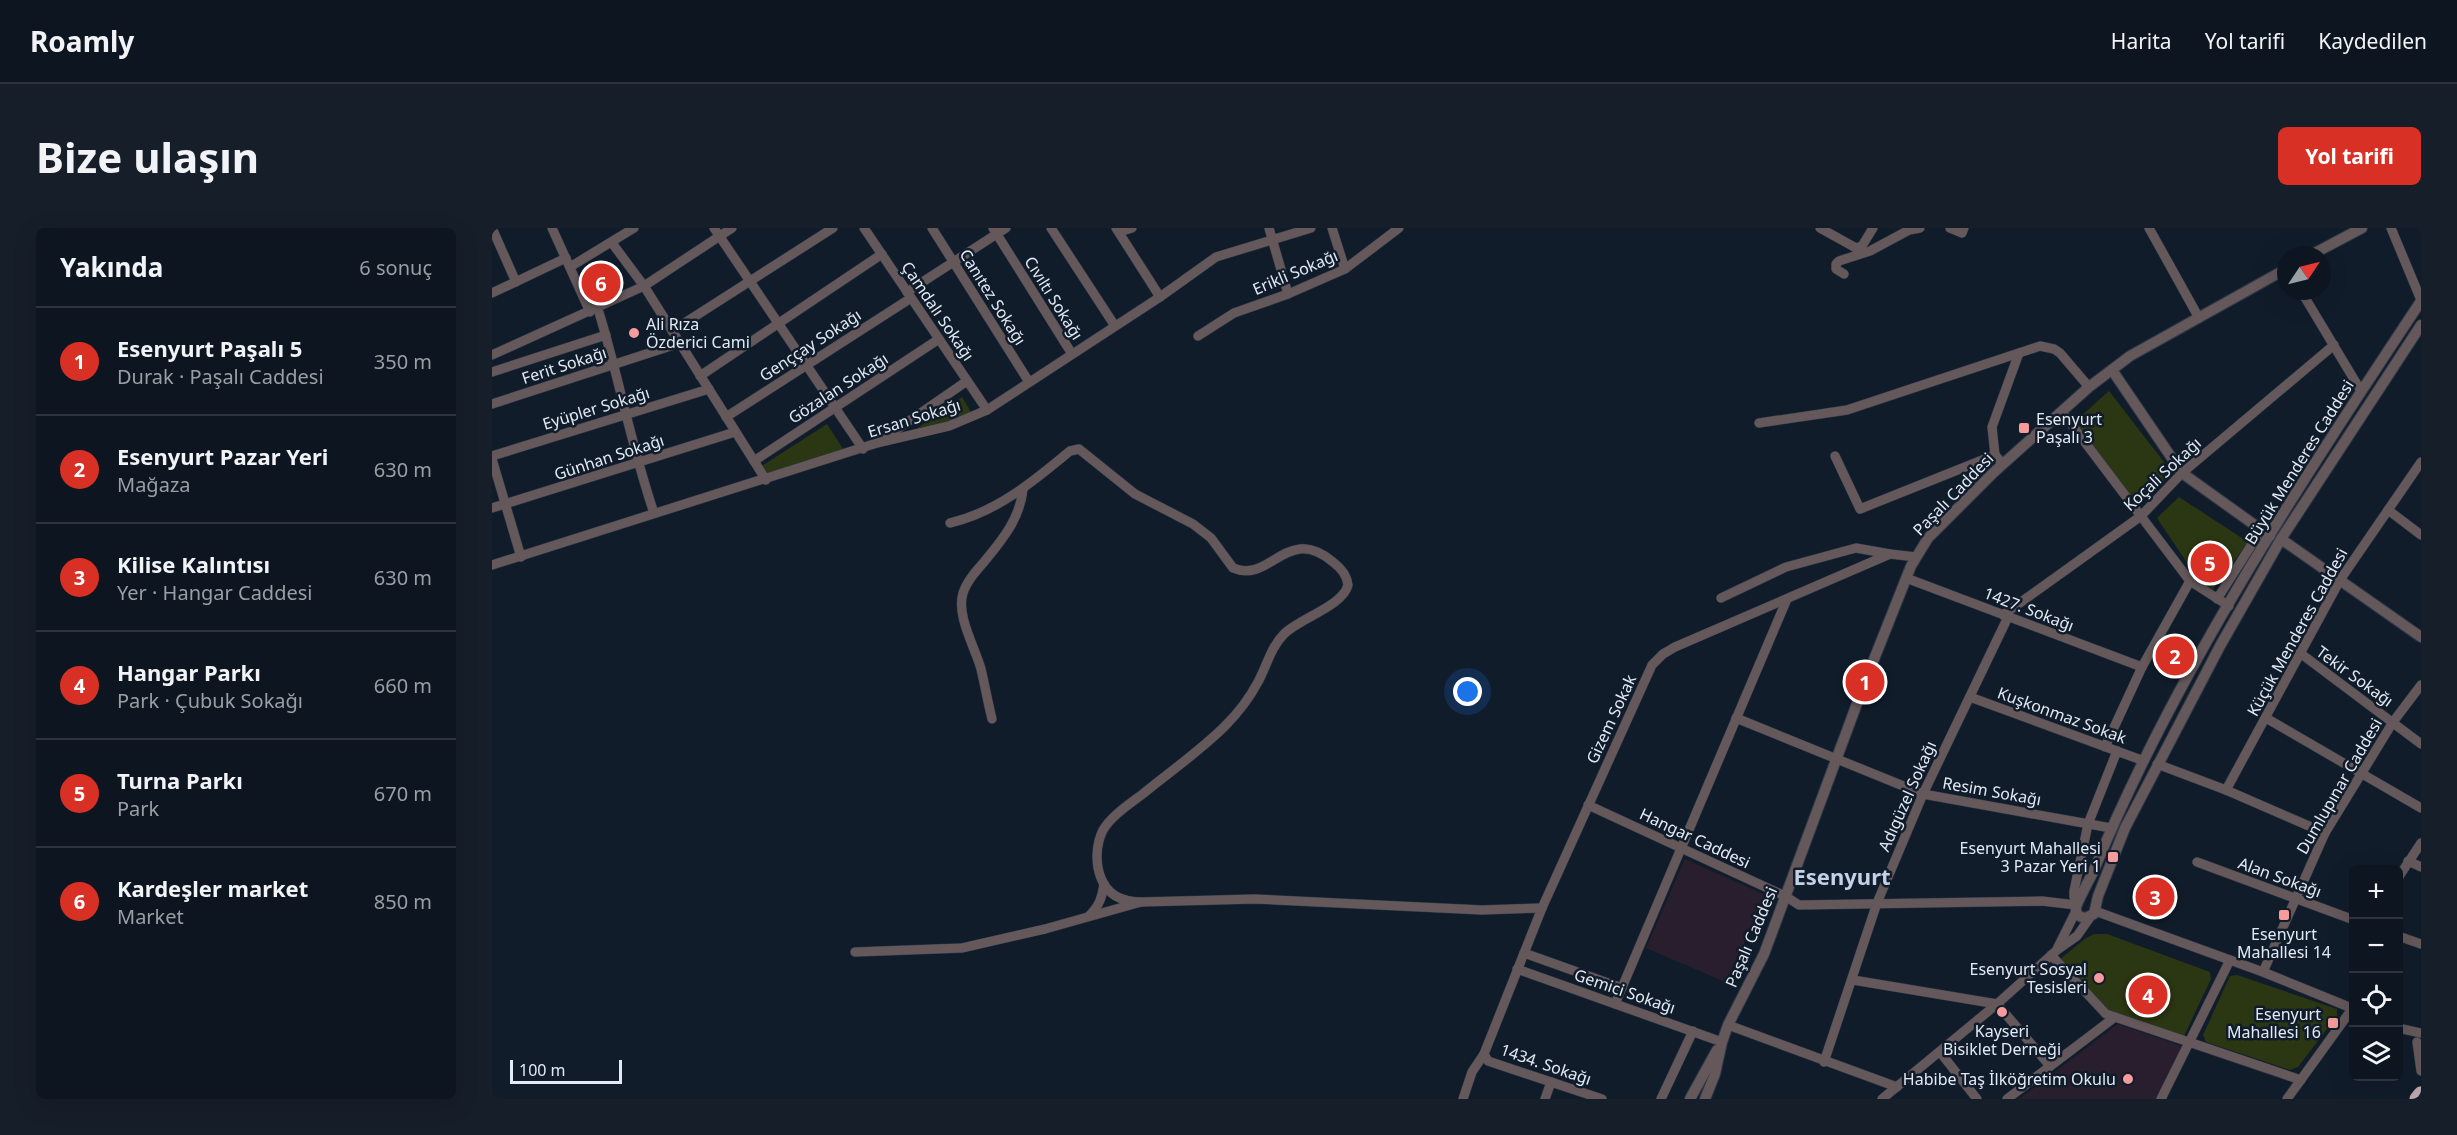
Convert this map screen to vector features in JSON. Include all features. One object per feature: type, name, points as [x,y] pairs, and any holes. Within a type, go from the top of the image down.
[{"type":"highway","points":[[2417,1099],[2421,1094]]},
{"type":"street","points":[[492,228],[516,282]]},
{"type":"street","points":[[552,228],[606,335],[627,414],[637,464],[654,513]]},
{"type":"street","points":[[492,293],[612,243],[634,228]]},
{"type":"street","points":[[492,355],[594,311],[644,286],[716,232],[732,228]]},
{"type":"street","points":[[672,331],[833,228]]},
{"type":"street","name":"Çamdalı Sokağı","points":[[864,228],[987,410]]},
{"type":"street","name":"Canıtez Sokağı","points":[[932,228],[1029,382]]},
{"type":"street","name":"Genççay Sokağı","points":[[726,417],[909,295],[994,231],[1006,228]]},
{"type":"street","points":[[1051,228],[1115,326]]},
{"type":"street","points":[[1132,228],[1118,230],[1160,297]]},
{"type":"street","points":[[1269,228],[1288,294]]},
{"type":"street","name":"Ersan Sokağı","points":[[492,565],[877,443],[949,426],[987,410],[1160,297],[1216,257],[1311,228]]},
{"type":"street","points":[[1332,228],[1345,269]]},
{"type":"street","name":"Erikli Sokağı","points":[[1198,336],[1234,313],[1288,294],[1345,269],[1399,228]]},
{"type":"street","points":[[1820,228],[1856,248],[1862,246],[1874,228]]},
{"type":"street","points":[[1844,274],[1836,269],[1839,261],[1870,251],[1909,230],[1920,228]]},
{"type":"street","points":[[1950,228],[1963,230]]},
{"type":"street","points":[[2149,228],[2199,318]]},
{"type":"street","points":[[2328,246],[2361,228]]},
{"type":"street","points":[[2391,228],[2421,301]]},
{"type":"street","name":"Cıvıltı Sokağı","points":[[994,231],[1072,354]]},
{"type":"street","points":[[716,232],[863,449]]},
{"type":"street","points":[[612,243],[644,286],[766,480]]},
{"type":"street","points":[[700,376],[882,254]]},
{"type":"street","name":"Paşalı Caddesi","points":[[1705,1099],[1715,1074],[1728,1025],[1764,954],[1906,578],[1928,538],[2003,464],[2089,387],[2130,356],[2277,273]]},
{"type":"street","points":[[2306,300],[2361,391]]},
{"type":"street","name":"Büyük Menderes Caddesi","points":[[2077,905],[2144,761],[2229,606],[2361,391],[2421,301]]},
{"type":"street","name":"Büyük Menderes Caddesi","points":[[2094,912],[2125,828],[2271,535],[2421,325]]},
{"type":"street","points":[[492,372],[606,335]]},
{"type":"street","name":"Gözalan Sokağı","points":[[754,461],[939,339]]},
{"type":"street","name":"Ferit Sokağı","points":[[492,404],[680,344]]},
{"type":"street","name":"Koçali Sokağı","points":[[2006,616],[2141,516],[2182,473],[2334,345]]},
{"type":"street","points":[[1759,423],[1847,410],[2040,346],[2060,353],[2089,387]]},
{"type":"street","points":[[2003,464],[1995,455],[1992,427],[2019,353]]},
{"type":"street","points":[[2112,370],[2182,473],[2421,637]]},
{"type":"street","points":[[877,443],[967,381]]},
{"type":"street","name":"Eyüpler Sokağı","points":[[492,457],[709,389]]},
{"type":"street","points":[[2062,412],[2190,581],[2229,606]]},
{"type":"street","name":"Günhan Sokağı","points":[[492,508],[735,432]]},
{"type":"street","points":[[950,523],[968,518],[1023,489],[1070,451],[1079,449],[1135,494],[1193,524],[1211,538],[1233,568],[1247,571],[1293,550],[1311,548],[1335,563],[1348,579],[1347,590],[1342,597],[1284,634],[1270,653],[1258,682],[1241,708],[1225,726],[1124,808],[1105,827],[1098,841],[1098,870],[1104,884],[1117,897],[1129,902],[1256,899],[1482,910],[1542,908]]},
{"type":"street","points":[[1836,456],[1860,509],[1995,455]]},
{"type":"street","points":[[492,457],[521,557]]},
{"type":"street","name":"Küçük Menderes Caddesi","points":[[2226,790],[2340,580],[2421,462]]},
{"type":"street","points":[[992,719],[962,606],[963,593],[973,575],[1017,517],[1022,504],[1023,489]]},
{"type":"street","points":[[2388,510],[2421,535]]},
{"type":"street","points":[[2217,599],[2271,535]]},
{"type":"street","points":[[1721,598],[1786,567],[1856,548],[1890,554]]},
{"type":"street","name":"Gizem Sokak","points":[[1462,1099],[1472,1072],[1484,1054],[1542,908],[1652,664],[1675,647],[1890,554],[1916,557]]},
{"type":"street","name":"1427. Sokağı","points":[[1906,578],[2142,667]]},
{"type":"street","points":[[2105,747],[2142,667],[2190,581]]},
{"type":"street","points":[[1616,1004],[1680,847],[1787,598]]},
{"type":"street","name":"Adıgüzel Sokağı","points":[[1824,1062],[1877,903],[1923,794],[1971,697],[2006,616]]},
{"type":"street","name":"Tekir Sokağı","points":[[2300,653],[2421,744]]},
{"type":"street","name":"Dumlupınar Caddesi","points":[[2263,972],[2294,898],[2325,833],[2393,722],[2421,685]]},
{"type":"street","name":"Kuşkonmaz Sokak","points":[[1971,697],[2144,761]]},
{"type":"street","name":"Resim Sokağı","points":[[1736,717],[1923,794],[2111,828]]},
{"type":"street","points":[[2266,718],[2421,808]]},
{"type":"street","points":[[2117,751],[2088,824],[2074,891],[2082,918],[2094,912],[2263,972],[2349,1007]]},
{"type":"street","points":[[2157,764],[2226,790],[2325,833]]},
{"type":"street","name":"Hangar Caddesi","points":[[1588,805],[1785,896],[1799,905],[2042,901],[2077,905]]},
{"type":"street","points":[[2403,870],[2421,843]]},
{"type":"street","points":[[2408,861],[2421,867]]},
{"type":"street","name":"Alan Sokağı","points":[[2197,862],[2351,919]]},
{"type":"street","points":[[1089,916],[1100,902],[1104,884]]},
{"type":"street","points":[[1882,1099],[1997,1004],[2054,952],[2077,936],[2094,912],[2094,902],[2089,898],[2077,905],[2054,952]]},
{"type":"street","points":[[855,951],[962,948],[1004,940],[1141,902]]},
{"type":"street","points":[[2403,938],[2421,945]]},
{"type":"street","points":[[2054,952],[2106,1014],[2301,1080]]},
{"type":"street","points":[[1524,953],[1622,988]]},
{"type":"street","points":[[2162,1099],[2230,960]]},
{"type":"street","name":"Gemici Sokağı","points":[[1517,969],[1722,1042]]},
{"type":"street","points":[[1853,980],[1997,1004],[2050,1066]]},
{"type":"street","points":[[2287,1099],[2349,1014]]},
{"type":"street","points":[[2007,1099],[2115,1017]]},
{"type":"street","points":[[1728,1025],[1897,1087]]},
{"type":"street","points":[[2403,1030],[2420,1040],[2421,1071]]},
{"type":"street","points":[[1661,1099],[1693,1031]]},
{"type":"street","points":[[1690,1099],[1722,1042]]},
{"type":"street","points":[[1940,1052],[1977,1099]]},
{"type":"street","name":"1434. Sokağı","points":[[1484,1054],[1488,1061],[1602,1099]]},
{"type":"street","points":[[1545,1099],[1551,1082]]},
{"type":"shaded area","points":[[1685,859],[1763,894],[1765,901],[1725,982],[1646,948]]},
{"type":"shaded area","name":"Habibe Taş İlköğretim Okulu","points":[[2118,1024],[2185,1047],[2157,1099],[2019,1099]]},
{"type":"green space","points":[[2109,391],[2171,471],[2153,491],[2129,502],[2071,425]]},
{"type":"green space","points":[[962,397],[971,412],[968,416],[901,440]]},
{"type":"green space","points":[[827,424],[845,452],[770,474],[760,467]]},
{"type":"green space","points":[[2179,497],[2248,542],[2212,591],[2202,585],[2157,518]]},
{"type":"green space","points":[[2094,934],[2107,934],[2210,972],[2211,979],[2184,1036],[2108,1011],[2059,960]]},
{"type":"green space","points":[[2237,975],[2337,1009],[2337,1016],[2298,1067],[2290,1070],[2206,1042],[2203,1035],[2230,976]]},
{"type":"place","name":"Kardeşler market","points":[[601,283]]},
{"type":"place","name":"Ali Rıza Özderici Cami","points":[[634,333]]},
{"type":"place","name":"Esenyurt Paşalı 3","points":[[2024,428]]},
{"type":"place","name":"Turna Parkı","points":[[2210,563]]},
{"type":"place","name":"Esenyurt Pazar Yeri","points":[[2175,656]]},
{"type":"place","name":"Esenyurt Paşalı 5","points":[[1865,682]]},
{"type":"place","name":"Esenyurt Mahallesi 3 Pazar Yeri 1","points":[[2113,857]]},
{"type":"place","name":"Kilise Kalıntısı","points":[[2155,897]]},
{"type":"place","name":"Esenyurt Mahallesi 14","points":[[2284,915]]},
{"type":"place","name":"Esenyurt Sosyal Tesisleri","points":[[2099,978]]},
{"type":"place","name":"Hangar Parkı","points":[[2148,995]]},
{"type":"place","name":"Kayseri Bisiklet Derneği","points":[[2002,1012]]},
{"type":"place","name":"Esenyurt Mahallesi 16","points":[[2333,1023]]},
{"type":"place","name":"Habibe Taş İlköğretim Okulu","points":[[2128,1079]]},
{"type":"district","name":"Esenyurt","points":[[1842,877]]}]
